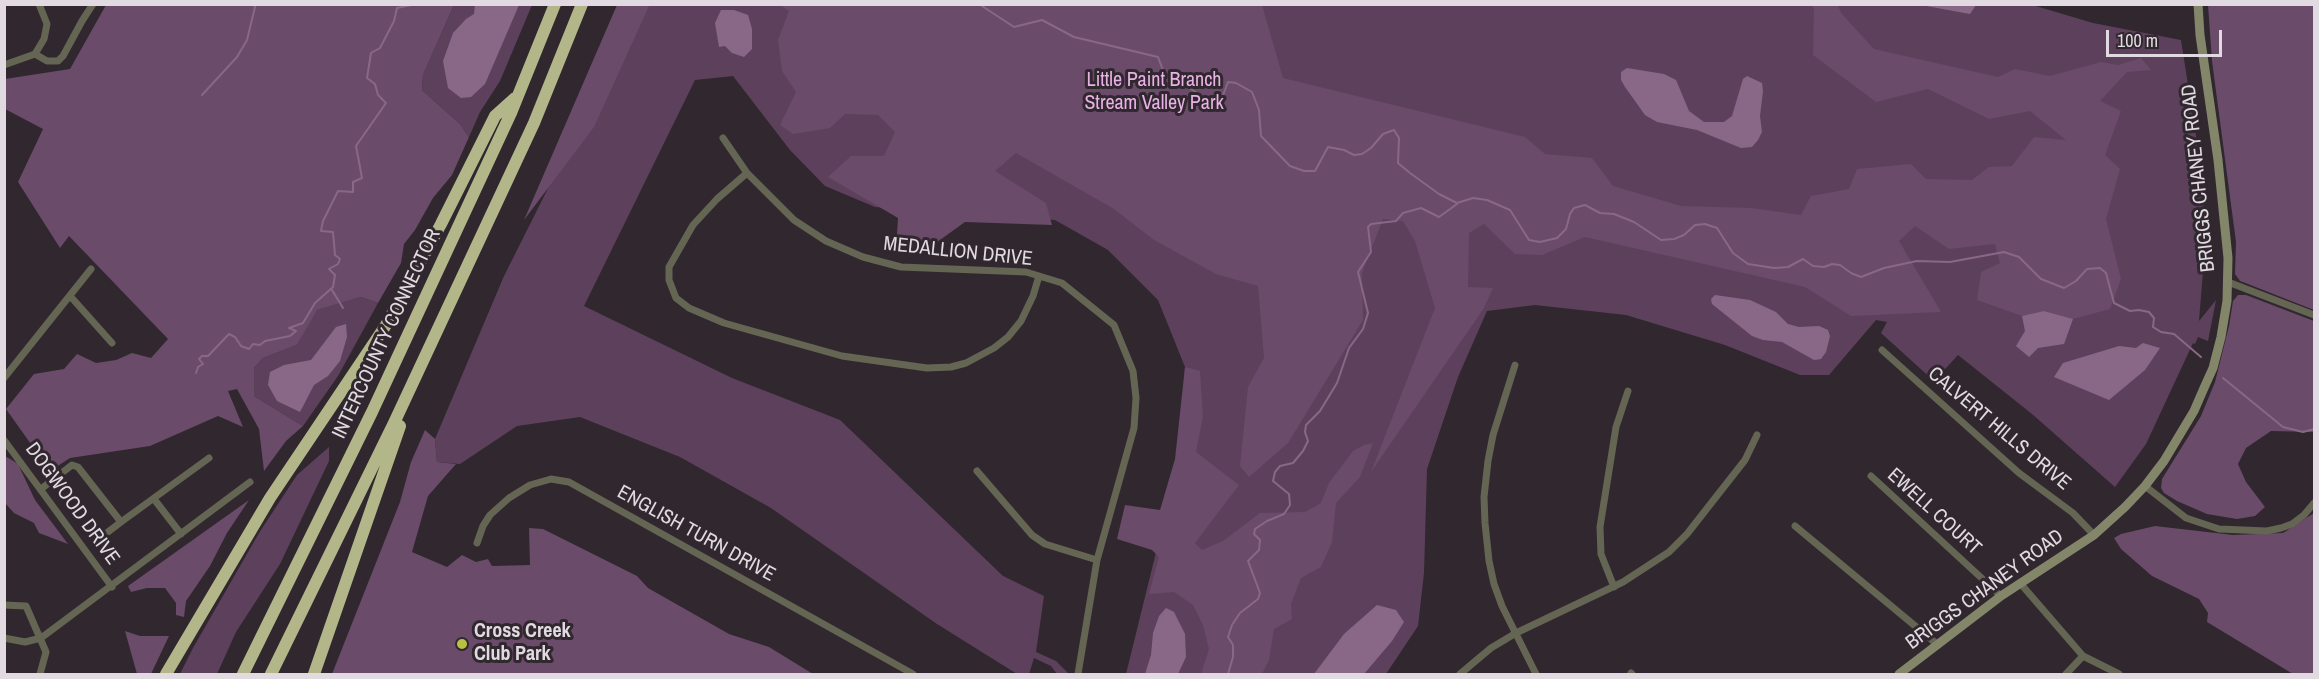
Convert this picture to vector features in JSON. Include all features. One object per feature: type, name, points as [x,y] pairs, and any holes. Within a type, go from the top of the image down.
[{"type":"highway","name":"INTERCOUNTY CONNECTOR","points":[[243,675],[372,412],[511,113],[555,4]]},
{"type":"highway","points":[[271,675],[424,360],[534,123],[582,4]]},
{"type":"highway","points":[[166,675],[270,498],[386,325],[441,224],[495,116],[516,97]]},
{"type":"highway","points":[[314,675],[424,360]]},
{"type":"main road","name":"BRIGGS CHANEY ROAD","points":[[1899,675],[2001,596],[2094,535],[2145,486],[2182,431],[2212,368],[2221,338],[2228,282],[2228,258],[2198,4]]},
{"type":"street","points":[[4,65],[35,54],[44,39],[47,24],[39,4]]},
{"type":"street","points":[[35,54],[47,61],[58,61],[93,4]]},
{"type":"street","name":"MEDALLION DRIVE","points":[[723,138],[747,173],[794,220],[826,241],[863,257],[901,267],[1026,272],[1062,283],[1114,325],[1133,372],[1136,398],[1134,428],[1097,560],[1078,675]]},
{"type":"street","points":[[747,173],[717,199],[693,225],[669,267],[669,280],[676,298],[689,308],[724,323],[842,356],[927,368],[951,367],[966,363],[994,348],[1008,337],[1034,296],[1039,276]]},
{"type":"street","points":[[4,378],[91,269]]},
{"type":"street","points":[[2228,282],[2314,315]]},
{"type":"street","points":[[70,297],[112,343]]},
{"type":"street","name":"CALVERT HILLS DRIVE","points":[[1882,350],[2019,473],[2073,513],[2094,535]]},
{"type":"street","points":[[1515,365],[1493,435],[1484,497],[1489,561],[1502,606],[1536,675]]},
{"type":"street","points":[[1614,587],[1601,554],[1600,527],[1616,427],[1628,391]]},
{"type":"street","points":[[1460,675],[1482,654],[1516,633],[1614,587],[1655,562],[1687,534],[1745,460],[1757,435]]},
{"type":"street","name":"DOGWOOD DRIVE","points":[[4,440],[112,587]]},
{"type":"street","points":[[104,535],[209,458]]},
{"type":"street","points":[[40,489],[72,465],[78,467],[121,522]]},
{"type":"street","points":[[977,471],[1032,535],[1045,544],[1097,560]]},
{"type":"street","name":"EWELL COURT","points":[[1871,476],[2001,596]]},
{"type":"street","name":"ENGLISH TURN DRIVE","points":[[477,543],[490,514],[509,498],[530,485],[551,479],[569,482],[912,675]]},
{"type":"street","points":[[4,638],[25,642],[41,638],[250,482]]},
{"type":"street","points":[[2145,486],[2186,518],[2219,529],[2267,531],[2281,528],[2292,524],[2304,515],[2314,503]]},
{"type":"street","points":[[154,500],[181,534]]},
{"type":"street","points":[[1795,525],[1938,645]]},
{"type":"street","points":[[2020,583],[2083,656],[2119,675]]},
{"type":"street","points":[[4,605],[26,606],[46,652],[40,675]]},
{"type":"street","points":[[2066,675],[2083,656]]},
{"type":"green space","name":"Little Paint Branch Stream Valley Park","points":[[2029,4],[2093,23],[2181,40],[2204,187],[2203,271],[2199,321],[2216,300],[2208,341],[2198,337],[2195,344],[2193,343],[2146,444],[2115,487],[2032,414],[1958,355],[1934,381],[1881,333],[1887,322],[1876,320],[1829,375],[1800,375],[1725,345],[1626,315],[1535,305],[1487,311],[1458,377],[1427,469],[1424,573],[1418,626],[1386,674],[1126,674],[1179,459],[1185,367],[1158,300],[1108,250],[1055,220],[875,207],[825,186],[790,150],[733,76],[695,80],[584,306],[732,378],[840,420],[1003,576],[1044,596],[1036,652],[1056,661],[1072,674],[1057,674],[1051,666],[1034,658],[1029,674],[1017,674],[937,624],[771,508],[680,457],[580,417],[517,426],[460,464],[437,462],[435,439],[504,276],[640,5]]},
{"type":"green space","points":[[106,5],[454,5],[423,75],[422,90],[460,124],[469,137],[452,175],[433,198],[415,230],[404,244],[401,263],[378,303],[361,297],[317,310],[297,345],[263,358],[254,368],[254,396],[303,426],[286,441],[264,471],[259,429],[237,389],[228,391],[243,427],[218,416],[150,446],[70,458],[50,471],[6,409],[34,374],[64,369],[77,354],[96,363],[116,360],[132,353],[151,358],[168,339],[69,236],[60,248],[18,182],[43,129],[5,109],[5,79],[70,69]]},
{"type":"green space","points":[[454,5],[532,5],[500,81],[480,112],[469,137],[460,124],[422,90],[423,75]]},
{"type":"green space","points":[[617,5],[651,5],[594,127],[524,220]]},
{"type":"green space","name":"Little Paint Branch Stream Valley Park","points":[[780,5],[1262,5],[1283,78],[1525,137],[1545,154],[1592,158],[1613,186],[1681,206],[1752,208],[1801,215],[1811,196],[1849,189],[1857,169],[1911,164],[1926,179],[1972,180],[1989,167],[2012,166],[2034,137],[2066,140],[2030,111],[1989,119],[1928,89],[1876,102],[1813,55],[1814,9],[1811,5],[1838,5],[1841,13],[1874,49],[1998,77],[2015,69],[2050,76],[2101,62],[2118,65],[2141,58],[2151,70],[2127,72],[2100,101],[2121,111],[2105,155],[2120,169],[2106,219],[2121,279],[2110,309],[2073,319],[2045,311],[2022,316],[1977,300],[1981,272],[2000,263],[1995,244],[1949,249],[1915,226],[1899,241],[1941,312],[1851,316],[1805,287],[1585,237],[1542,255],[1515,254],[1484,224],[1469,233],[1468,287],[1493,288],[1484,308],[1371,472],[1435,308],[1415,241],[1403,221],[1383,219],[1362,273],[1363,320],[1288,443],[1249,477],[1240,466],[1248,387],[1264,358],[1258,286],[1216,274],[1154,240],[1114,209],[1016,153],[995,171],[1046,203],[1052,225],[965,222],[922,253],[896,250],[898,218],[828,177],[851,156],[884,156],[895,132],[878,115],[845,114],[830,128],[793,134],[780,125],[796,92],[782,71],[778,40],[789,11]]},
{"type":"green space","points":[[2208,5],[2314,5],[2314,310],[2240,281],[2235,274],[2236,242],[2212,61]]},
{"type":"green space","points":[[2238,295],[2246,295],[2314,321],[2314,432],[2271,431],[2246,448],[2238,464],[2246,482],[2265,507],[2255,516],[2237,519],[2207,514],[2177,501],[2164,493],[2161,488],[2162,479],[2201,416],[2215,382],[2233,301]]},
{"type":"green space","points":[[361,297],[378,303],[338,376],[303,426],[254,396],[254,368],[263,358],[297,345],[316,310]]},
{"type":"green space","points":[[1185,367],[1200,371],[1203,416],[1196,452],[1239,485],[1195,543],[1202,550],[1223,541],[1260,513],[1305,512],[1321,503],[1329,483],[1353,451],[1373,443],[1360,477],[1336,503],[1332,542],[1321,567],[1301,578],[1291,604],[1292,619],[1274,629],[1269,660],[1262,674],[1201,674],[1209,649],[1203,625],[1193,605],[1174,592],[1149,594],[1159,557],[1152,550],[1117,539],[1125,505],[1160,510],[1175,459]]},
{"type":"green space","points":[[425,430],[435,439],[437,462],[456,464],[428,496],[412,552],[447,567],[462,555],[476,562],[488,559],[492,566],[530,565],[529,528],[543,529],[637,576],[648,588],[729,634],[769,647],[813,674],[332,674],[400,502],[411,462]]},
{"type":"green space","points":[[329,447],[329,461],[280,564],[236,632],[217,674],[180,674],[259,533],[297,475]]},
{"type":"green space","points":[[7,457],[18,464],[35,500],[68,544],[39,533],[34,523],[14,513],[5,503],[4,459]]},
{"type":"green space","points":[[249,500],[227,533],[210,566],[186,601],[184,617],[176,615],[176,603],[165,588],[147,588],[131,592],[128,586]]},
{"type":"green space","points":[[2314,513],[2314,674],[2293,674],[2207,622],[2208,613],[2199,599],[2152,576],[2121,549],[2114,538],[2121,534],[2155,526],[2233,535],[2283,533]]},
{"type":"green space","points":[[125,631],[140,636],[169,636],[151,674],[137,674]]},
{"type":"shaded area","points":[[475,5],[519,5],[485,84],[471,97],[461,98],[448,88],[443,61],[453,33],[474,14]]},
{"type":"shaded area","points":[[1921,5],[1976,5],[1970,14]]},
{"type":"shaded area","points":[[721,10],[734,10],[748,15],[752,29],[752,49],[744,57],[732,53],[725,46],[719,47],[715,23]]},
{"type":"shaded area","points":[[1627,68],[1664,74],[1676,80],[1689,111],[1704,122],[1724,122],[1732,116],[1743,79],[1747,76],[1762,83],[1760,116],[1762,132],[1758,140],[1752,147],[1741,148],[1697,130],[1657,122],[1645,115],[1621,80],[1621,72]]},
{"type":"shaded area","points":[[1715,295],[1750,300],[1776,312],[1788,324],[1799,327],[1819,326],[1828,330],[1830,336],[1826,352],[1821,359],[1814,360],[1782,342],[1752,336],[1712,304],[1711,299]]},
{"type":"shaded area","points":[[2044,311],[2073,319],[2064,344],[2038,348],[2029,357],[2016,346],[2025,331],[2022,316]]},
{"type":"shaded area","points":[[346,324],[347,337],[340,361],[328,376],[314,385],[300,412],[277,401],[268,385],[270,372],[284,365],[311,360],[336,327]]},
{"type":"shaded area","points":[[2143,343],[2160,348],[2145,370],[2109,400],[2054,377],[2063,363],[2119,346],[2136,348]]},
{"type":"shaded area","points":[[1377,605],[1396,610],[1404,622],[1392,641],[1364,674],[1314,674],[1344,634]]},
{"type":"shaded area","points":[[1166,608],[1174,612],[1185,634],[1186,657],[1178,674],[1145,674],[1151,655],[1153,633],[1159,616]]},
{"type":"waterway","points":[[202,95],[237,57],[247,40],[255,7],[253,4]]},
{"type":"waterway","points":[[196,373],[198,367],[203,364],[199,359],[202,356],[208,356],[229,334],[235,337],[241,346],[249,349],[253,344],[260,345],[265,341],[290,336],[296,331],[289,328],[303,323],[315,303],[333,287],[335,275],[329,269],[338,264],[340,259],[335,255],[333,232],[321,231],[323,221],[338,191],[353,192],[353,182],[362,178],[356,146],[386,103],[378,95],[375,84],[367,78],[371,53],[380,48],[394,21],[397,8],[416,4]]},
{"type":"waterway","points":[[979,4],[1014,27],[1042,20],[1074,37],[1158,57],[1164,73],[1199,94],[1203,102],[1211,105],[1222,98],[1228,82],[1236,83],[1252,92],[1259,110],[1261,136],[1290,166],[1304,171],[1315,171],[1328,147],[1344,150],[1354,155],[1362,154],[1371,148],[1383,134],[1394,130],[1399,138],[1398,163],[1410,173],[1439,194],[1457,203],[1473,198],[1487,200],[1510,210],[1529,240],[1540,242],[1557,238],[1566,229],[1574,208],[1585,205],[1600,213],[1614,214],[1634,222],[1661,240],[1674,239],[1684,235],[1695,225],[1705,224],[1717,228],[1733,253],[1748,264],[1774,268],[1788,267],[1803,259],[1813,266],[1840,265],[1861,277],[1884,268],[1917,261],[1950,262],[2004,252],[2019,257],[2041,279],[2064,288],[2076,281],[2087,269],[2100,268],[2106,273],[2114,303],[2130,311],[2149,312],[2154,318],[2153,327],[2161,332],[2174,334],[2201,357]]},
{"type":"waterway","points":[[1228,674],[1233,657],[1233,645],[1228,637],[1232,625],[1240,613],[1258,599],[1260,593],[1248,561],[1259,550],[1260,540],[1254,534],[1255,529],[1284,514],[1290,505],[1289,494],[1273,481],[1275,472],[1280,466],[1293,463],[1303,451],[1308,441],[1305,432],[1306,425],[1320,411],[1337,383],[1349,348],[1363,329],[1368,313],[1358,272],[1371,252],[1368,227],[1371,224],[1396,221],[1403,213],[1421,208],[1439,217],[1457,204]]},
{"type":"waterway","points":[[332,290],[343,308]]},
{"type":"waterway","points":[[2223,378],[2283,427],[2303,432],[2314,429]]},
{"type":"place","name":"Cross Creek Club Park","points":[[462,644]]}]
